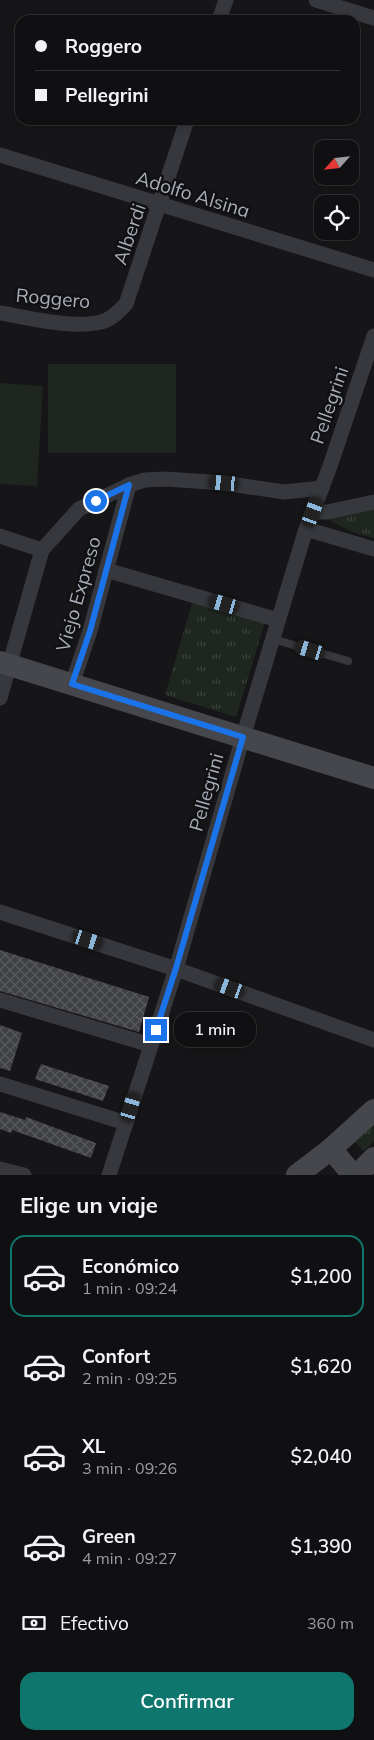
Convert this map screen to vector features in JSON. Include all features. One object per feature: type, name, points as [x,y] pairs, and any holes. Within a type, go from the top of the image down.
[{"type":"street","points":[[221,15],[226,0]]},
{"type":"street","points":[[316,0],[374,18]]},
{"type":"street","name":"Alberdi","points":[[102,322],[116,315],[126,304],[185,125]]},
{"type":"street","name":"Adolfo Alsina","points":[[0,155],[374,270]]},
{"type":"street","name":"Roggero","points":[[0,313],[62,322],[85,324],[102,322]]},
{"type":"street","name":"Pellegrini","points":[[109,1175],[176,968],[306,529],[374,336]]},
{"type":"street","points":[[0,698],[5,664],[42,550],[79,509],[129,485],[145,480],[166,479],[224,483],[284,492],[322,488]]},
{"type":"street","name":"Viejo Expreso","points":[[72,684],[90,631],[129,485]]},
{"type":"street","points":[[313,512],[327,512],[374,502]]},
{"type":"street","points":[[306,529],[374,549]]},
{"type":"street","points":[[0,536],[42,550]]},
{"type":"street","points":[[106,570],[278,620]]},
{"type":"street","points":[[5,664],[374,778]]},
{"type":"street","points":[[0,912],[176,968],[374,1040]]},
{"type":"street","points":[[0,1000],[151,1045]]},
{"type":"street","points":[[0,1084],[126,1123]]},
{"type":"street","points":[[298,1175],[374,1110]]},
{"type":"street","points":[[331,1148],[353,1175]]},
{"type":"street","points":[[357,1175],[374,1158]]},
{"type":"street","points":[[0,1169],[24,1175]]},
{"type":"lane","points":[[273,639],[348,661]]},
{"type":"green space","points":[[48,364],[176,364],[176,453],[48,453]]},
{"type":"green space","points":[[0,383],[43,386],[37,486],[0,484]]},
{"type":"green space","points":[[374,509],[374,538],[352,532],[327,519]]},
{"type":"green space","points":[[193,600],[265,622],[236,717],[165,695]]},
{"type":"green space","points":[[374,1118],[374,1141],[364,1151],[351,1138]]},
{"type":"building","points":[[0,950],[149,997],[139,1032],[0,991]]},
{"type":"building","points":[[0,1025],[22,1033],[10,1071],[0,1068]]},
{"type":"building","points":[[41,1064],[109,1086],[103,1101],[35,1079]]},
{"type":"building","points":[[0,1112],[25,1120],[26,1117],[96,1143],[91,1158],[12,1130],[11,1133],[0,1129]]},
{"type":"route","points":[[96,501],[129,485],[90,631],[72,684],[243,737],[176,968],[156,1030]]}]
